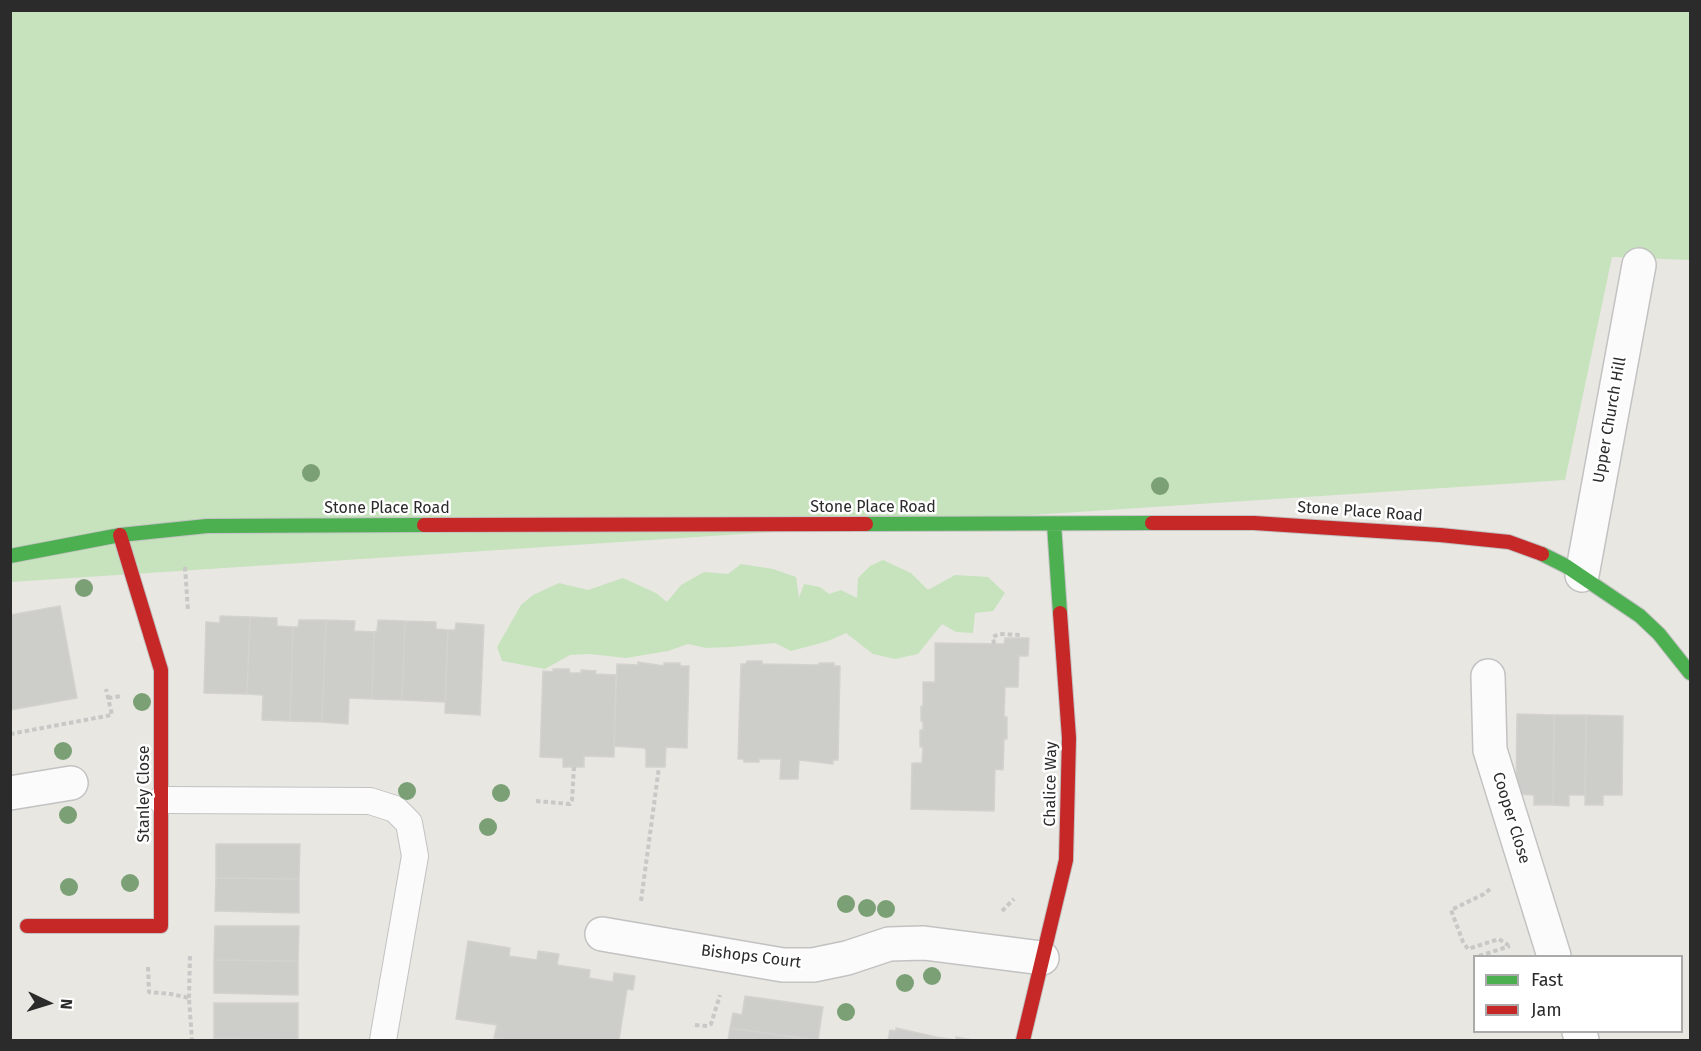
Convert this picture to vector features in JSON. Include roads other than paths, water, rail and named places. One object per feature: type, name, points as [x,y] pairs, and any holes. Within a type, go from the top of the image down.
[{"type":"street","name":"Upper Church Hill","points":[[1582,575],[1639,264]]},
{"type":"street","name":"Chalice Way","points":[[1023,1041],[1066,860],[1069,738],[1054,524]]},
{"type":"street","name":"Stone Place Road","points":[[10,556],[120,535],[207,526],[1283,524],[1486,538],[1528,548],[1582,575],[1650,625],[1690,673]]},
{"type":"street","name":"Stanley Close","points":[[27,926],[161,926],[161,670],[120,535]]},
{"type":"street","name":"Cooper Close","points":[[1488,676],[1490,750],[1553,955]]},
{"type":"street","points":[[10,793],[71,783]]},
{"type":"street","name":"Bishops Court","points":[[602,934],[791,965],[847,958],[889,944],[924,942],[1042,958]]},
{"type":"lane","points":[[161,800],[370,801],[395,809],[409,823],[415,856],[383,1041]]}]
